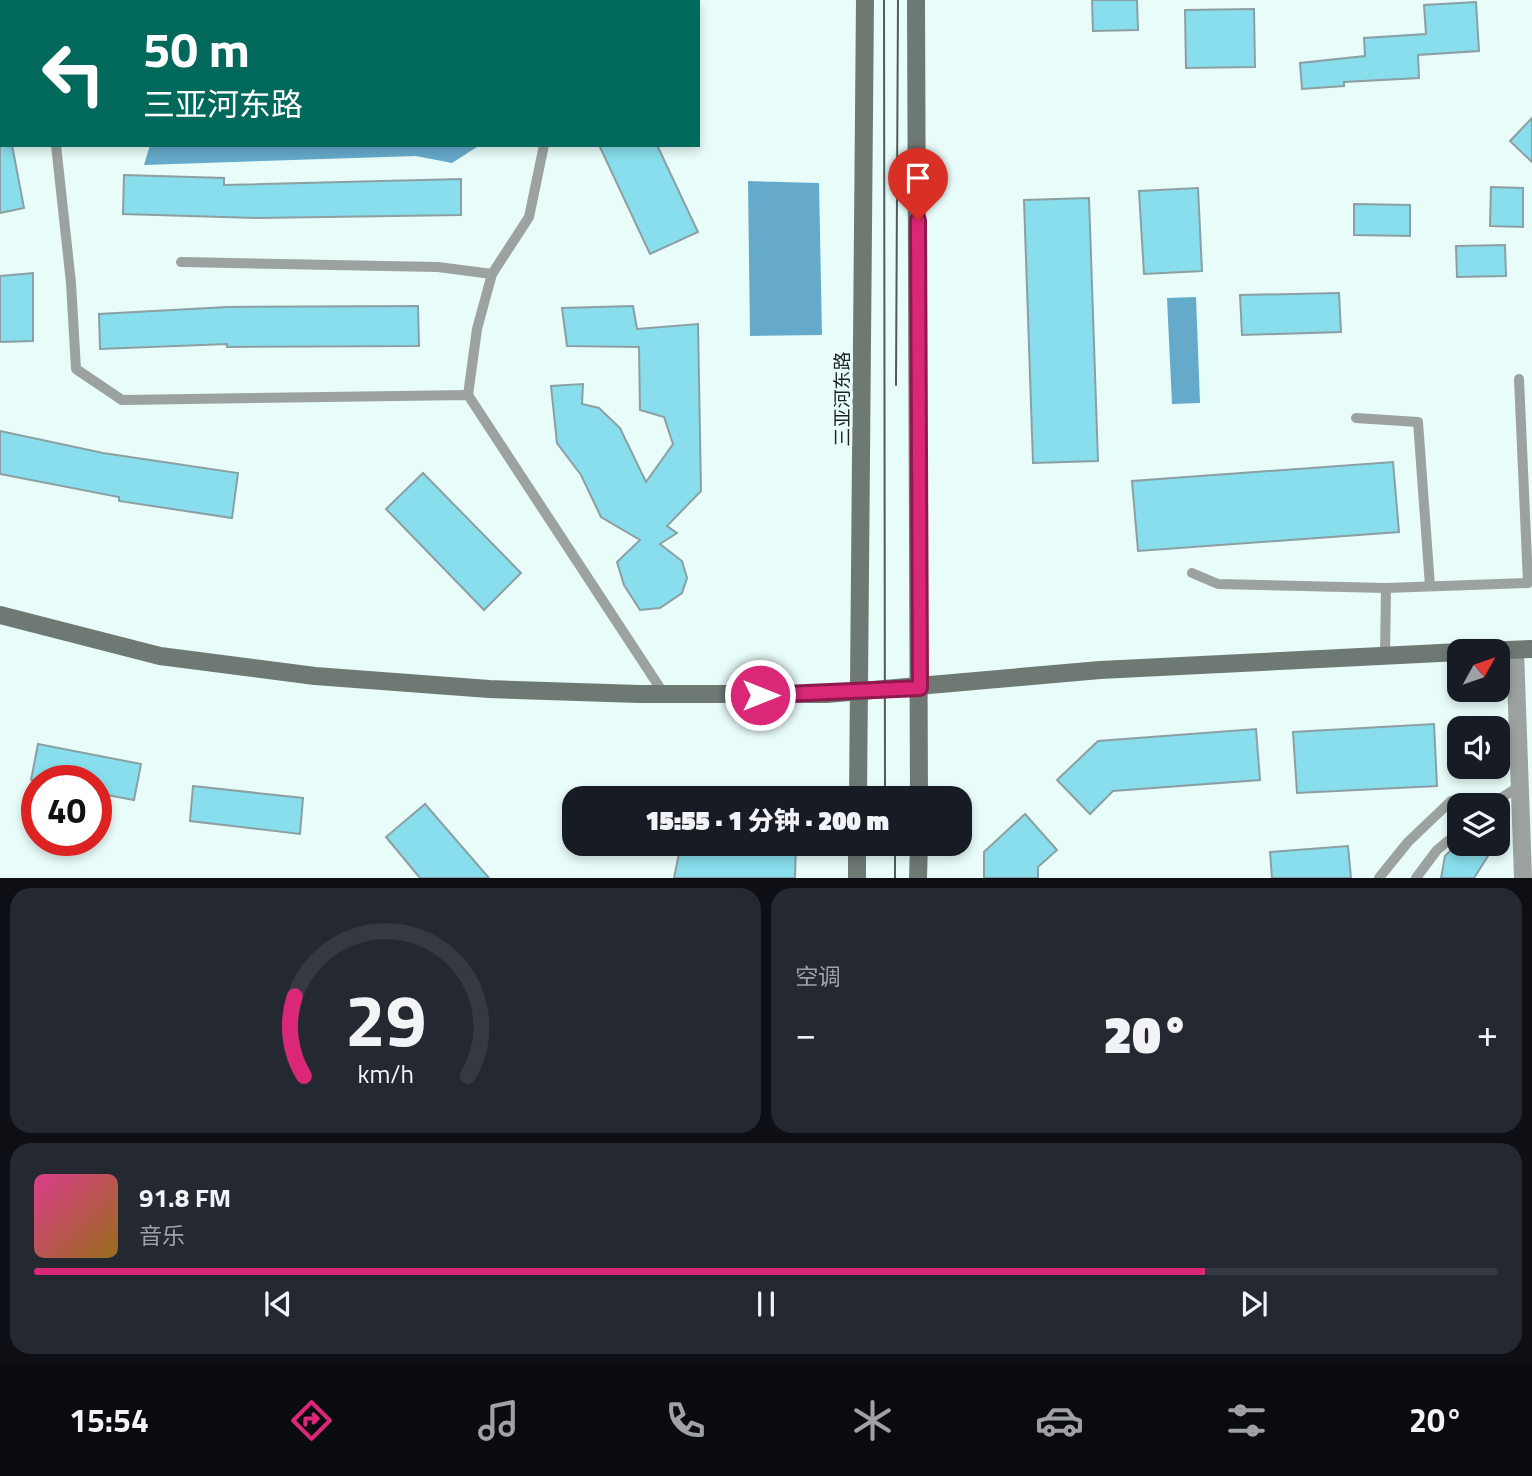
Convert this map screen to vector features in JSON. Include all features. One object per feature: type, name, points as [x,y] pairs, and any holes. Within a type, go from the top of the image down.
[{"type":"main road","name":"三亚河东路","points":[[858,786],[866,0]]},
{"type":"main road","points":[[916,0],[919,786]]},
{"type":"main road","points":[[0,615],[160,656],[314,676],[489,689],[664,694],[784,695],[860,692],[1113,669],[1447,653]]},
{"type":"main road","points":[[857,856],[857,877]]},
{"type":"main road","points":[[918,877],[919,856]]},
{"type":"street","points":[[1523,649],[1520,786],[1523,877]]},
{"type":"lane","points":[[56,147],[71,283],[76,369],[122,400],[468,395]]},
{"type":"lane","points":[[544,147],[529,217],[492,274],[477,329],[468,395],[664,694]]},
{"type":"lane","points":[[181,262],[438,267],[492,274]]},
{"type":"lane","points":[[1192,573],[1218,583],[1386,588],[1528,583],[1519,379]]},
{"type":"lane","points":[[1356,418],[1418,422],[1430,586]]},
{"type":"lane","points":[[1385,656],[1386,588]]},
{"type":"lane","points":[[1509,793],[1520,786]]},
{"type":"lane","points":[[1379,877],[1408,842],[1447,805]]},
{"type":"lane","points":[[1416,877],[1447,842]]},
{"type":"water","points":[[149,147],[477,147],[452,163],[416,156],[144,165]]},
{"type":"water","points":[[748,181],[819,183],[822,335],[750,336]]},
{"type":"water","points":[[1196,297],[1200,403],[1172,404],[1167,298]]},
{"type":"building","points":[[1092,0],[1137,0],[1138,30],[1093,31]]},
{"type":"building","points":[[1476,2],[1479,51],[1418,55],[1419,78],[1344,82],[1344,86],[1302,89],[1300,63],[1365,56],[1364,38],[1426,34],[1424,5]]},
{"type":"building","points":[[1254,9],[1255,67],[1186,68],[1185,10]]},
{"type":"building","points":[[1532,118],[1532,162],[1510,141]]},
{"type":"building","points":[[0,147],[12,147],[24,208],[0,213]]},
{"type":"building","points":[[600,147],[658,147],[698,232],[650,254]]},
{"type":"building","points":[[124,175],[224,178],[224,185],[461,179],[461,215],[257,218],[123,214]]},
{"type":"building","points":[[1491,187],[1523,188],[1523,227],[1490,226]]},
{"type":"building","points":[[1198,188],[1202,271],[1144,274],[1139,191]]},
{"type":"building","points":[[1089,198],[1098,461],[1033,463],[1024,200]]},
{"type":"building","points":[[1354,204],[1410,205],[1410,236],[1354,235]]},
{"type":"building","points":[[1505,245],[1506,276],[1457,277],[1456,246]]},
{"type":"building","points":[[33,273],[33,341],[0,342],[0,276]]},
{"type":"building","points":[[1339,293],[1341,332],[1242,335],[1240,295]]},
{"type":"building","points":[[418,306],[419,346],[227,347],[227,344],[100,349],[99,314],[227,307]]},
{"type":"building","points":[[633,306],[637,329],[698,324],[701,491],[667,526],[677,533],[660,544],[682,561],[687,578],[682,593],[660,608],[640,610],[624,585],[617,562],[640,540],[601,517],[581,475],[557,443],[551,386],[583,384],[582,404],[599,408],[620,428],[646,482],[673,444],[664,417],[640,410],[639,347],[567,346],[562,308]]},
{"type":"building","points":[[0,431],[103,453],[238,473],[232,518],[119,501],[119,497],[0,474]]},
{"type":"building","points":[[1393,462],[1399,532],[1138,551],[1132,481]]},
{"type":"building","points":[[423,473],[521,573],[484,610],[386,509]]},
{"type":"building","points":[[1434,724],[1437,786],[1297,793],[1293,732]]},
{"type":"building","points":[[1256,729],[1260,780],[1113,791],[1090,814],[1057,780],[1098,741]]},
{"type":"building","points":[[38,744],[141,764],[134,800],[112,796],[112,765],[34,765]]},
{"type":"building","points":[[193,786],[303,798],[300,834],[190,821]]},
{"type":"building","points":[[425,804],[489,878],[420,878],[386,837]]},
{"type":"building","points":[[1025,814],[1057,850],[1038,867],[1038,878],[984,878],[984,852]]},
{"type":"building","points":[[1348,846],[1351,878],[1272,878],[1270,852]]},
{"type":"building","points":[[679,856],[796,856],[795,878],[674,878]]},
{"type":"building","points":[[1445,856],[1488,856],[1474,878],[1441,878]]},
{"type":"tram line","points":[[884,0],[885,786]]},
{"type":"tram line","points":[[896,385],[898,0]]},
{"type":"tram line","points":[[895,856],[895,878]]},
{"type":"route","points":[[760,695],[920,688],[918,220]]}]
